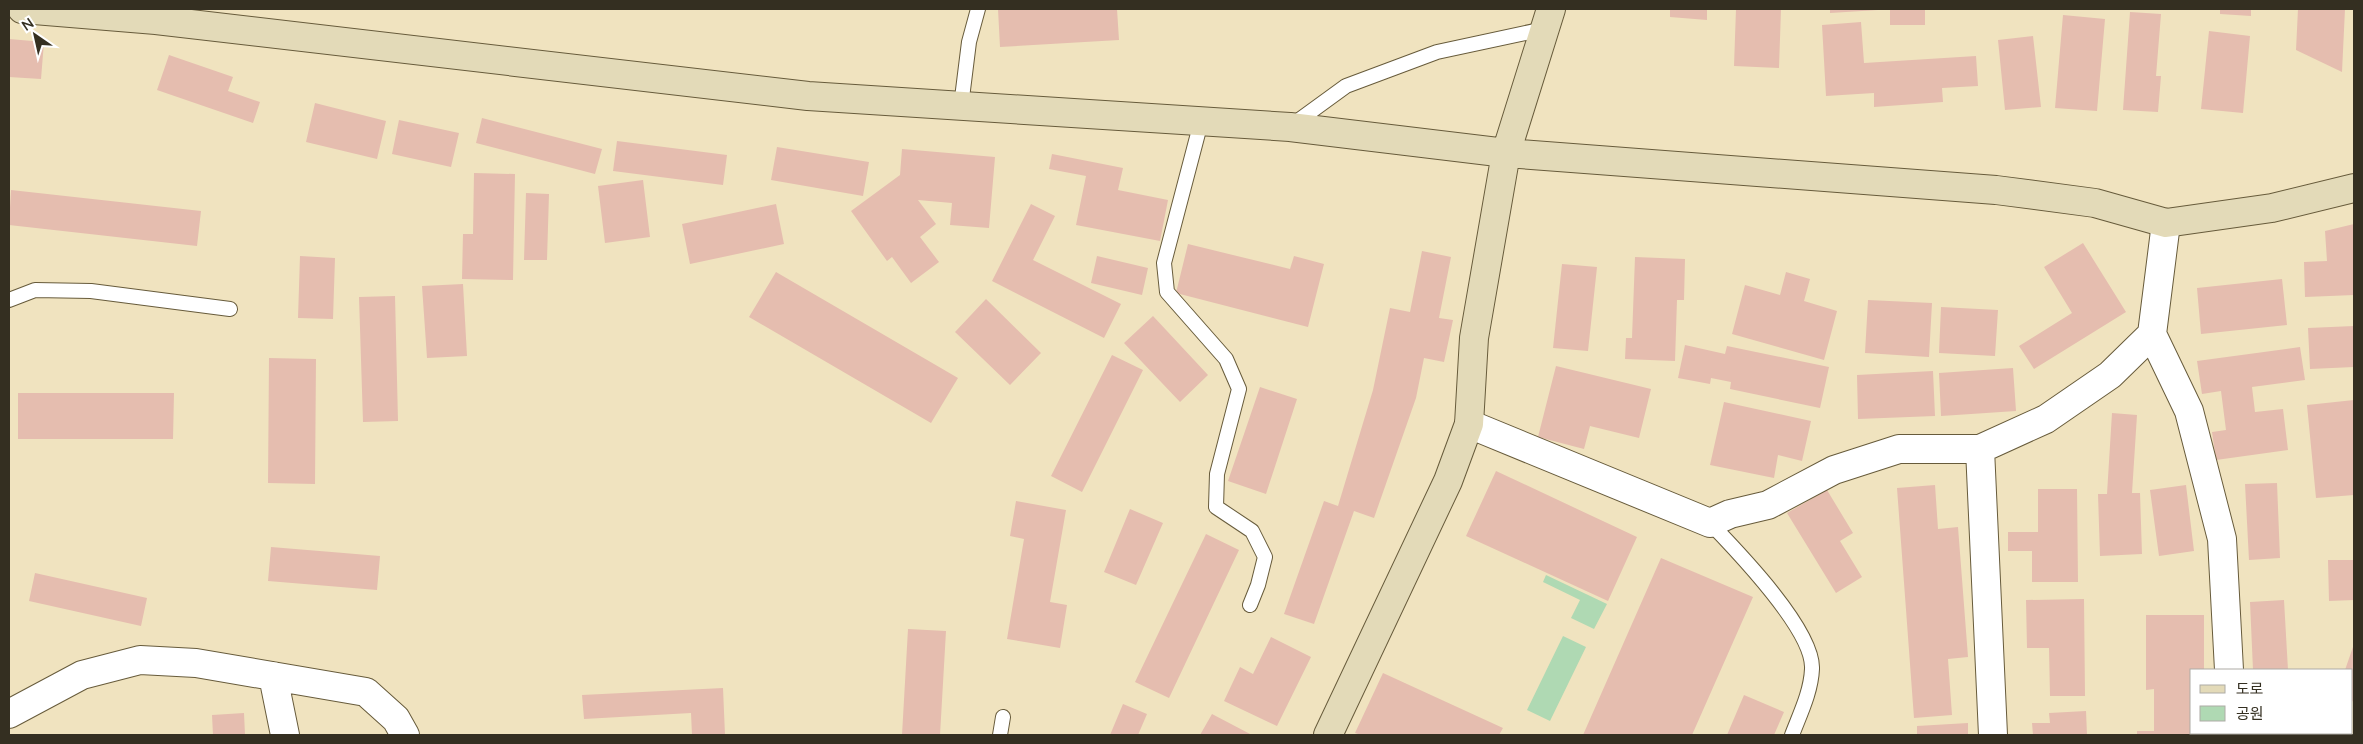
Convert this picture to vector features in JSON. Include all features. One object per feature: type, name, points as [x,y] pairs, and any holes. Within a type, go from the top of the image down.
[{"type":"street","points":[[22,9],[156,20],[808,96],[1290,127],[1506,153],[1996,190],[2095,203],[2166,223],[2272,208],[2354,188]]},
{"type":"street","points":[[1328,735],[1448,481],[1469,424],[1474,338],[1506,153],[1548,19]]},
{"type":"street","points":[[2166,223],[2152,334],[2189,411],[2222,539],[2229,669]]},
{"type":"street","points":[[1469,424],[1710,523],[1730,514],[1768,505],[1834,470],[1899,449],[1980,449],[2046,420],[2110,375],[2152,334]]},
{"type":"street","points":[[1980,449],[1993,735]]},
{"type":"street","points":[[9,714],[82,675],[140,660],[196,663],[366,692],[396,719],[405,735]]},
{"type":"street","points":[[273,676],[285,735]]},
{"type":"lane","points":[[960,106],[969,42],[978,9]]},
{"type":"lane","points":[[1290,127],[1346,86],[1437,52],[1548,19]]},
{"type":"lane","points":[[1201,122],[1164,263],[1167,292],[1226,359],[1239,389],[1217,474],[1216,507],[1252,531],[1265,557],[1258,585],[1250,605]]},
{"type":"lane","points":[[9,300],[35,290],[91,290],[230,309]]},
{"type":"lane","points":[[1710,523],[1746,561],[1802,634],[1812,668],[1806,700],[1792,735]]},
{"type":"lane","points":[[1000,735],[1003,717]]},
{"type":"green space","points":[[1546,575],[1607,604],[1594,629],[1571,618],[1580,600],[1543,582]]},
{"type":"green space","points":[[1563,636],[1586,647],[1550,721],[1527,710]]},
{"type":"building","points":[[998,9],[1117,9],[1119,40],[1000,47]]},
{"type":"building","points":[[1670,9],[1707,9],[1707,20],[1670,17]]},
{"type":"building","points":[[1736,9],[1781,9],[1779,68],[1734,66]]},
{"type":"building","points":[[1830,9],[1878,9],[1878,10],[1830,13]]},
{"type":"building","points":[[1890,9],[1925,9],[1925,25],[1890,25]]},
{"type":"building","points":[[2220,9],[2251,9],[2251,16],[2220,14]]},
{"type":"building","points":[[2298,9],[2345,9],[2342,72],[2296,50]]},
{"type":"building","points":[[2130,12],[2161,14],[2156,76],[2161,76],[2158,112],[2123,110]]},
{"type":"building","points":[[2063,15],[2105,19],[2097,111],[2055,108]]},
{"type":"building","points":[[1861,22],[1864,63],[1976,56],[1978,86],[1942,88],[1943,102],[1874,107],[1874,93],[1826,96],[1822,25]]},
{"type":"building","points":[[2209,31],[2250,36],[2243,113],[2201,109]]},
{"type":"building","points":[[2033,36],[2041,107],[2005,110],[1998,40]]},
{"type":"building","points":[[9,39],[44,42],[41,79],[9,77]]},
{"type":"building","points":[[169,55],[233,77],[228,91],[260,102],[253,123],[157,90]]},
{"type":"building","points":[[315,103],[386,121],[377,159],[306,142]]},
{"type":"building","points":[[482,118],[602,149],[595,174],[476,143]]},
{"type":"building","points":[[399,120],[459,133],[451,167],[392,154]]},
{"type":"building","points":[[617,141],[727,155],[723,185],[613,171]]},
{"type":"building","points":[[777,147],[869,162],[863,196],[771,180]]},
{"type":"building","points":[[902,149],[995,157],[989,228],[950,225],[952,203],[918,200],[936,224],[920,237],[939,262],[911,283],[892,257],[887,261],[851,211],[900,175]]},
{"type":"building","points":[[1052,154],[1123,168],[1118,190],[1168,200],[1160,241],[1076,225],[1086,176],[1049,169]]},
{"type":"building","points":[[474,173],[515,174],[513,280],[462,279],[463,234],[473,234]]},
{"type":"building","points":[[643,180],[650,237],[605,243],[598,186]]},
{"type":"building","points":[[11,190],[201,211],[197,246],[9,225]]},
{"type":"building","points":[[526,193],[549,194],[547,260],[524,260]]},
{"type":"building","points":[[776,204],[784,244],[690,264],[682,224]]},
{"type":"building","points":[[1031,204],[1055,216],[1033,260],[1121,304],[1104,338],[992,281]]},
{"type":"building","points":[[2354,224],[2354,295],[2305,297],[2304,262],[2327,261],[2325,231]]},
{"type":"building","points":[[2083,243],[2126,312],[2034,369],[2019,346],[2072,313],[2044,267]]},
{"type":"building","points":[[1188,244],[1290,269],[1294,256],[1324,264],[1308,327],[1176,293]]},
{"type":"building","points":[[1422,251],[1451,257],[1439,318],[1453,320],[1444,362],[1424,358],[1416,398],[1374,518],[1354,511],[1314,624],[1284,614],[1324,501],[1338,506],[1373,390],[1390,308],[1410,312]]},
{"type":"building","points":[[300,256],[335,258],[333,319],[298,318]]},
{"type":"building","points":[[1097,256],[1148,268],[1142,295],[1091,283]]},
{"type":"building","points":[[1635,257],[1685,259],[1684,300],[1677,300],[1675,361],[1625,359],[1626,338],[1632,338]]},
{"type":"building","points":[[1562,264],[1597,267],[1588,351],[1553,348]]},
{"type":"building","points":[[776,272],[958,378],[931,423],[749,317]]},
{"type":"building","points":[[1786,272],[1810,279],[1804,301],[1837,311],[1824,360],[1732,334],[1745,285],[1780,295]]},
{"type":"building","points":[[2282,279],[2287,325],[2201,334],[2197,288]]},
{"type":"building","points":[[463,284],[467,356],[427,358],[422,286]]},
{"type":"building","points":[[395,296],[398,421],[363,422],[359,297]]},
{"type":"building","points":[[986,299],[1041,353],[1010,385],[955,332]]},
{"type":"building","points":[[1868,300],[1932,303],[1929,357],[1865,353]]},
{"type":"building","points":[[1941,307],[1998,310],[1995,356],[1939,353]]},
{"type":"building","points":[[1153,316],[1208,375],[1180,402],[1124,343]]},
{"type":"building","points":[[2354,326],[2354,367],[2310,369],[2308,328]]},
{"type":"building","points":[[1685,345],[1725,354],[1727,346],[1829,367],[1820,408],[1730,389],[1731,382],[1711,378],[1710,384],[1678,378]]},
{"type":"building","points":[[2300,347],[2305,380],[2252,387],[2255,412],[2283,409],[2288,450],[2216,460],[2212,432],[2226,430],[2221,391],[2202,394],[2197,361]]},
{"type":"building","points":[[1112,355],[1143,370],[1082,492],[1051,476]]},
{"type":"building","points":[[269,358],[316,359],[315,484],[268,483]]},
{"type":"building","points":[[1556,366],[1651,389],[1639,438],[1590,426],[1584,449],[1538,437]]},
{"type":"building","points":[[2013,368],[2016,411],[1941,416],[1939,373]]},
{"type":"building","points":[[1933,371],[1935,416],[1858,419],[1857,375]]},
{"type":"building","points":[[1260,387],[1297,399],[1266,494],[1228,481]]},
{"type":"building","points":[[18,393],[174,393],[173,439],[18,439]]},
{"type":"building","points":[[2354,400],[2354,495],[2316,498],[2307,405]]},
{"type":"building","points":[[1724,402],[1811,421],[1802,461],[1778,455],[1774,478],[1710,465]]},
{"type":"building","points":[[2112,413],[2137,415],[2132,493],[2140,493],[2142,554],[2100,556],[2098,494],[2107,494]]},
{"type":"building","points":[[1496,471],[1637,537],[1608,601],[1466,536]]},
{"type":"building","points":[[2277,483],[2280,558],[2249,560],[2245,484]]},
{"type":"building","points":[[1935,485],[1938,529],[1958,527],[1968,657],[1948,659],[1952,715],[1914,718],[1897,488]]},
{"type":"building","points":[[2186,485],[2194,551],[2159,556],[2150,490]]},
{"type":"building","points":[[2038,489],[2077,489],[2078,582],[2032,582],[2032,551],[2008,551],[2008,532],[2038,532]]},
{"type":"building","points":[[1827,490],[1853,533],[1840,541],[1862,577],[1836,593],[1787,513]]},
{"type":"building","points":[[1016,501],[1066,510],[1050,602],[1067,605],[1060,648],[1007,639],[1024,539],[1010,536]]},
{"type":"building","points":[[1130,509],[1163,523],[1136,585],[1104,572]]},
{"type":"building","points":[[1206,534],[1239,550],[1169,698],[1135,682]]},
{"type":"building","points":[[271,547],[380,556],[377,590],[268,581]]},
{"type":"building","points":[[1661,558],[1753,597],[1692,735],[1583,735]]},
{"type":"building","points":[[2328,560],[2354,560],[2354,600],[2329,601]]},
{"type":"building","points":[[35,573],[147,598],[141,626],[29,601]]},
{"type":"building","points":[[2084,599],[2085,696],[2050,696],[2049,648],[2027,648],[2026,600]]},
{"type":"building","points":[[2284,600],[2288,669],[2253,669],[2250,602]]},
{"type":"building","points":[[2146,615],[2204,615],[2204,669],[2190,669],[2190,734],[2204,735],[2137,735],[2137,731],[2154,731],[2154,689],[2146,690]]},
{"type":"building","points":[[908,629],[946,631],[940,735],[902,735]]},
{"type":"building","points":[[1271,637],[1311,657],[1277,726],[1224,701],[1240,667],[1253,674]]},
{"type":"building","points":[[2354,644],[2354,702],[2353,669],[2345,669]]},
{"type":"building","points":[[1383,673],[1503,728],[1499,735],[1361,735],[1355,733]]},
{"type":"building","points":[[723,688],[725,735],[692,735],[691,713],[584,719],[582,695]]},
{"type":"building","points":[[1744,695],[1784,712],[1774,735],[1727,735]]},
{"type":"building","points":[[1123,704],[1147,714],[1138,735],[1110,735]]},
{"type":"building","points":[[2086,711],[2087,735],[2033,735],[2032,723],[2050,723],[2049,713]]},
{"type":"building","points":[[244,713],[245,735],[213,735],[212,715]]},
{"type":"building","points":[[1212,714],[1252,735],[1200,735]]},
{"type":"building","points":[[1968,723],[1968,735],[1917,735],[1917,726]]},
{"type":"building","points":[[2252,734],[2294,734],[2294,735]]}]
